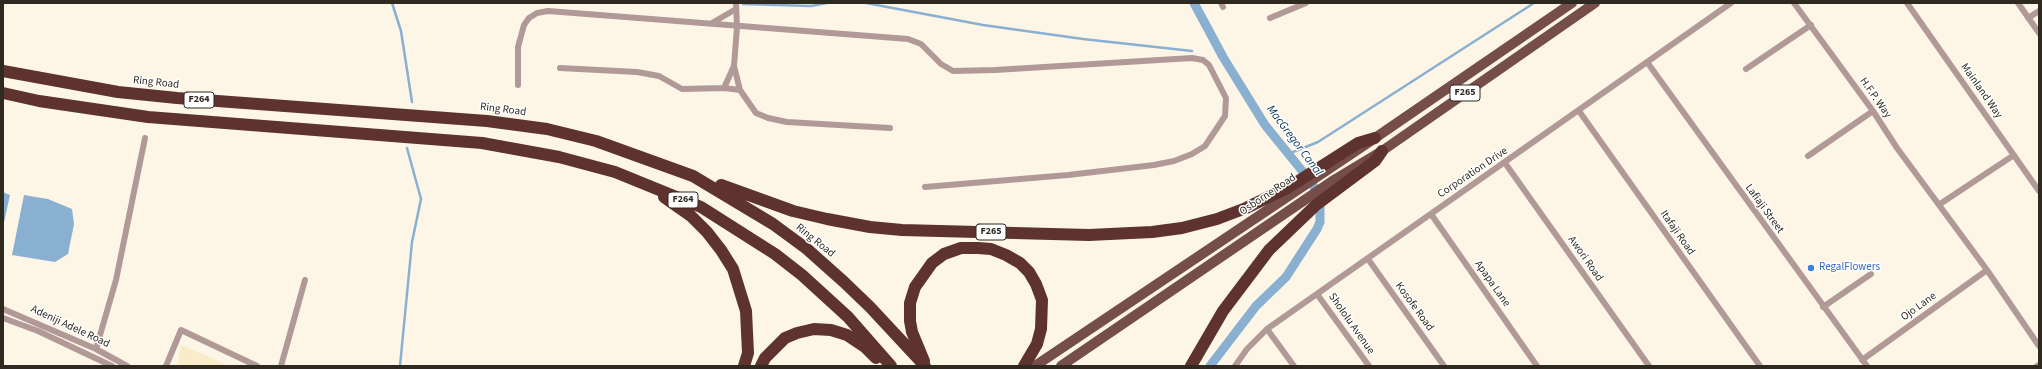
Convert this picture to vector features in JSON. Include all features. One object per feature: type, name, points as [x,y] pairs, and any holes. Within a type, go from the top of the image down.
[{"type":"highway","name":"Ring Road","points":[[3,71],[118,92],[177,98],[494,121],[566,133],[630,152],[693,176],[773,224],[807,250],[870,307],[926,366]]},
{"type":"highway","name":"F264","points":[[3,93],[53,103],[148,117],[424,137],[482,143],[528,150],[587,164],[644,182],[700,207],[775,254],[802,275],[848,317],[891,366]]},
{"type":"highway","name":"F265","points":[[693,176],[793,211],[850,224],[902,230],[1081,235],[1152,232],[1182,228],[1217,219],[1246,208],[1291,189],[1326,168],[1358,143],[1375,138]]},
{"type":"highway","points":[[1191,366],[1223,311],[1252,270],[1304,208],[1336,183],[1376,161],[1382,151]]},
{"type":"highway","points":[[644,182],[691,216],[708,232],[733,269],[746,311],[748,353],[744,366]]},
{"type":"highway","points":[[926,366],[912,332],[910,321],[910,303],[915,287],[921,276],[932,263],[944,254],[961,248],[991,249],[1006,255],[1020,263],[1029,272],[1036,284],[1042,300],[1041,329],[1037,344],[1024,366]]},
{"type":"highway","points":[[760,366],[765,358],[785,338],[797,333],[814,329],[831,330],[847,335],[865,347],[883,366]]},
{"type":"main road","name":"F265","points":[[1375,138],[1572,3]]},
{"type":"main road","name":"F265","points":[[1382,151],[1596,3]]},
{"type":"main road","name":"Osborne Road","points":[[1035,366],[1259,215],[1291,189]]},
{"type":"main road","points":[[1061,366],[1268,224],[1304,208]]},
{"type":"street","points":[[1270,18],[1306,3]]},
{"type":"street","name":"Corporation Drive","points":[[1235,366],[1247,349],[1267,329],[1731,3]]},
{"type":"street","name":"H.F.P. Way","points":[[1794,3],[1873,111],[1897,148],[1940,204],[2039,346]]},
{"type":"street","name":"Mainland Way","points":[[1907,3],[2039,191]]},
{"type":"street","points":[[2018,3],[2039,33]]},
{"type":"street","points":[[712,23],[736,6]]},
{"type":"street","points":[[736,6],[737,27],[734,66],[740,90],[756,113],[768,118],[787,122],[890,128]]},
{"type":"street","points":[[518,85],[518,47],[524,25],[529,18],[537,13],[548,11],[712,23],[737,27],[908,39],[921,44],[941,64],[953,71],[994,70],[1192,58],[1203,60],[1209,65],[1226,98],[1225,116],[1205,146],[1192,154],[1174,161],[1154,166],[1068,175],[925,187]]},
{"type":"street","points":[[2028,18],[2039,11]]},
{"type":"street","points":[[1746,69],[1811,25]]},
{"type":"street","name":"Lafiaji Street","points":[[1647,62],[1822,307],[1867,366]]},
{"type":"street","points":[[724,88],[734,66]]},
{"type":"street","points":[[560,68],[637,72],[659,76],[682,90],[724,88],[740,90]]},
{"type":"street","name":"Itafaji Road","points":[[1579,111],[1760,366]]},
{"type":"street","points":[[1808,156],[1873,111]]},
{"type":"street","points":[[96,349],[116,280],[145,138]]},
{"type":"street","points":[[1940,204],[2014,155]]},
{"type":"street","name":"Awori Road","points":[[1505,163],[1649,366]]},
{"type":"street","name":"Apapa Lane","points":[[1431,214],[1537,366]]},
{"type":"street","name":"Kosofe Road","points":[[1368,259],[1444,366]]},
{"type":"street","name":"Ojo Lane","points":[[1862,360],[1987,270]]},
{"type":"street","points":[[1822,307],[1871,274]]},
{"type":"street","points":[[281,366],[306,280]]},
{"type":"street","name":"Shololu Avenue","points":[[1317,294],[1369,366]]},
{"type":"street","name":"Adeniji Adele Road","points":[[3,309],[96,349],[127,366]]},
{"type":"street","name":"Adeniji Adele Road","points":[[3,318],[38,331],[112,366]]},
{"type":"street","points":[[1267,329],[1294,366]]},
{"type":"street","points":[[166,366],[181,330],[257,366]]},
{"type":"shaded area","points":[[181,345],[210,357],[229,366],[177,366]]},
{"type":"water","points":[[3,192],[10,195],[3,227]]},
{"type":"water","points":[[24,195],[48,199],[72,209],[74,224],[68,254],[55,262],[12,255]]},
{"type":"waterway","points":[[392,3],[401,31],[412,102]]},
{"type":"waterway","points":[[743,4],[811,6],[827,3]]},
{"type":"waterway","points":[[866,3],[983,25],[1083,39],[1192,51]]},
{"type":"waterway","name":"MacGregor Canal","points":[[1194,3],[1223,57],[1265,125],[1312,183],[1319,197],[1320,206],[1320,222],[1317,229],[1286,277],[1256,306],[1210,366]]},
{"type":"waterway","points":[[1288,154],[1318,142],[1534,3]]},
{"type":"waterway","points":[[400,366],[412,242],[421,199],[407,148]]},
{"type":"place","name":"RegalFlowers","points":[[1811,268]]}]
